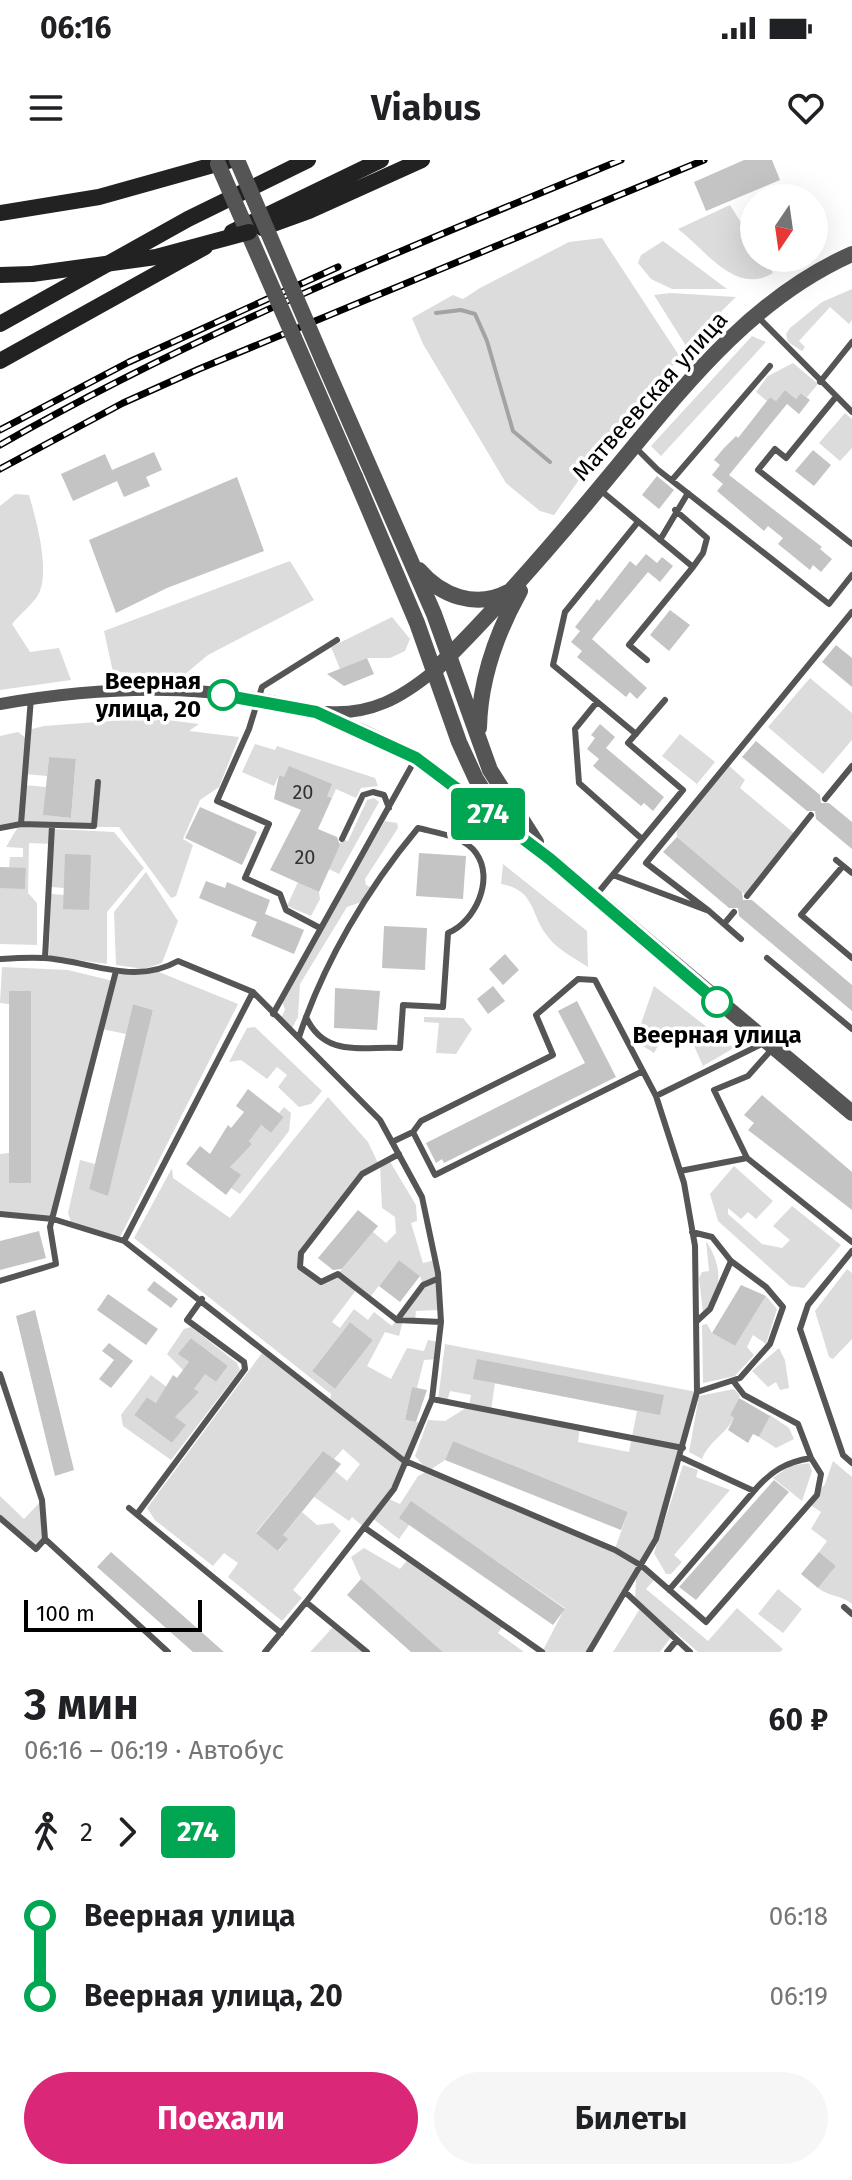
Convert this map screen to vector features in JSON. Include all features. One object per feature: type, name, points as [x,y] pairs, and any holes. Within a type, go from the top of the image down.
[{"type":"main road","points":[[0,324],[188,219],[308,160]]},
{"type":"main road","points":[[0,361],[215,241],[381,160]]},
{"type":"main road","points":[[0,275],[32,274],[156,257],[249,232],[422,160]]},
{"type":"main road","points":[[0,213],[99,197],[224,162]]},
{"type":"street","points":[[237,160],[410,558],[479,742],[505,799],[550,859]]},
{"type":"street","points":[[224,162],[249,232],[355,477],[476,779],[507,828]]},
{"type":"street","name":"Матвеевская улица","points":[[537,560],[694,374],[756,315],[791,287],[852,254]]},
{"type":"street","points":[[410,558],[428,580],[449,595],[483,600],[510,592]]},
{"type":"street","points":[[316,712],[365,710],[389,703],[434,671],[537,560]]},
{"type":"street","points":[[479,742],[480,707],[495,640],[537,560]]},
{"type":"street","points":[[0,704],[31,698],[158,690],[258,700],[316,712],[416,758],[550,859],[852,1113]]},
{"type":"lane","points":[[756,315],[852,412]]},
{"type":"lane","points":[[820,382],[852,342]]},
{"type":"lane","points":[[672,480],[770,366]]},
{"type":"lane","points":[[835,398],[786,458],[775,449],[758,470],[852,544]]},
{"type":"lane","points":[[634,446],[688,493],[829,604],[852,575]]},
{"type":"lane","points":[[599,489],[693,567]]},
{"type":"lane","points":[[660,540],[671,526],[675,510],[688,493]]},
{"type":"lane","points":[[647,660],[629,645],[693,567],[703,553],[707,538],[675,510]]},
{"type":"lane","points":[[636,734],[553,665],[565,612],[638,522]]},
{"type":"lane","points":[[741,939],[646,863],[852,612]]},
{"type":"lane","points":[[320,928],[286,910],[280,894],[245,878],[269,824],[217,801],[262,687],[337,640]]},
{"type":"lane","points":[[21,824],[31,698]]},
{"type":"lane","points":[[595,897],[683,790],[628,743],[665,700]]},
{"type":"lane","points":[[597,702],[575,729],[579,783],[642,839]]},
{"type":"lane","points":[[273,1014],[416,758]]},
{"type":"lane","points":[[825,799],[852,766]]},
{"type":"lane","points":[[0,828],[21,824],[94,826],[98,782]]},
{"type":"lane","points":[[342,839],[363,795],[373,792],[384,795],[389,808]]},
{"type":"lane","points":[[747,896],[811,815]]},
{"type":"lane","points":[[45,958],[52,826]]},
{"type":"lane","points":[[654,826],[667,838]]},
{"type":"lane","points":[[299,1037],[306,1017],[319,980],[397,854],[418,828],[451,836],[475,851],[482,866],[478,907],[459,928],[448,933],[443,1007],[403,1005],[400,1048],[329,1045],[312,1030],[306,1017]]},
{"type":"lane","points":[[852,873],[840,863],[801,915],[852,958]]},
{"type":"lane","points":[[613,875],[709,911]]},
{"type":"lane","points":[[724,924],[734,912]]},
{"type":"lane","points":[[0,959],[45,958],[116,971],[153,973],[178,961],[253,992],[380,1120],[422,1197],[437,1279],[441,1322],[432,1399],[403,1460],[394,1489],[265,1652]]},
{"type":"lane","points":[[767,958],[852,1029]]},
{"type":"lane","points":[[0,1281],[56,1264],[50,1227],[116,971]]},
{"type":"lane","points":[[392,1142],[413,1132],[421,1121],[553,1055],[536,1015],[578,979],[595,980],[656,1096],[680,1171],[692,1232],[697,1392],[656,1539],[589,1652]]},
{"type":"lane","points":[[124,1241],[253,992]]},
{"type":"lane","points":[[656,1096],[769,1045]]},
{"type":"lane","points":[[769,1045],[748,1076],[714,1090],[747,1158],[852,1242]]},
{"type":"lane","points":[[413,1132],[435,1175],[643,1071]]},
{"type":"lane","points":[[399,1154],[362,1174],[301,1253],[300,1267],[321,1282],[338,1274],[397,1320],[441,1322]]},
{"type":"lane","points":[[680,1171],[747,1158]]},
{"type":"lane","points":[[0,1214],[53,1219],[124,1241],[202,1299],[403,1460],[615,1550],[642,1566],[706,1622],[817,1495],[821,1474],[798,1424],[744,1395],[734,1382]]},
{"type":"lane","points":[[692,1232],[712,1237],[731,1261],[766,1287],[783,1307],[770,1344],[734,1382],[697,1392]]},
{"type":"lane","points":[[852,1251],[808,1305],[800,1329],[843,1455],[852,1463]]},
{"type":"lane","points":[[697,1321],[710,1309],[731,1261]]},
{"type":"lane","points":[[397,1320],[423,1285],[437,1279]]},
{"type":"lane","points":[[137,1514],[245,1369],[244,1362],[187,1320],[202,1299]]},
{"type":"lane","points":[[0,1374],[42,1500],[45,1539],[168,1652]]},
{"type":"lane","points":[[432,1399],[683,1448]]},
{"type":"lane","points":[[680,1457],[754,1491]]},
{"type":"lane","points":[[669,1590],[766,1477],[790,1462],[811,1458]]},
{"type":"lane","points":[[129,1508],[281,1633]]},
{"type":"lane","points":[[0,1518],[36,1549],[45,1539]]},
{"type":"lane","points":[[365,1528],[542,1652]]},
{"type":"lane","points":[[625,1592],[690,1652]]},
{"type":"lane","points":[[306,1602],[367,1652]]},
{"type":"lane","points":[[844,1607],[852,1614]]},
{"type":"lane","points":[[667,1652],[677,1640]]},
{"type":"shaded area","points":[[730,205],[740,221],[740,272],[773,273],[759,279],[734,275],[678,229]]},
{"type":"shaded area","points":[[602,238],[680,357],[599,452],[554,515],[540,511],[506,483],[423,344],[412,318],[453,295],[463,299],[569,242]]},
{"type":"shaded area","points":[[663,241],[727,289],[672,289],[651,279],[638,263],[641,255]]},
{"type":"shaded area","points":[[852,289],[852,320],[849,324],[830,307],[799,341],[805,347],[802,351],[788,342],[786,334],[790,328],[822,302]]},
{"type":"shaded area","points":[[654,295],[736,297],[686,346]]},
{"type":"shaded area","points":[[752,336],[766,342],[661,456],[651,446]]},
{"type":"shaded area","points":[[793,363],[818,384],[807,397],[801,393],[796,399],[785,390],[776,401],[770,397],[767,401],[756,392],[768,376]]},
{"type":"shaded area","points":[[845,413],[852,419],[852,448],[840,461],[819,443]]},
{"type":"shaded area","points":[[15,494],[29,495],[41,545],[43,573],[38,595],[12,624],[30,652],[59,648],[71,680],[0,690],[0,506]]},
{"type":"shaded area","points":[[290,561],[314,600],[208,655],[184,675],[113,672],[104,631]]},
{"type":"shaded area","points":[[392,617],[410,639],[405,651],[390,658],[367,658],[340,669],[331,647]]},
{"type":"shaded area","points":[[810,678],[852,713],[852,740],[823,774],[768,727]]},
{"type":"shaded area","points":[[151,718],[199,724],[189,731],[239,737],[219,787],[200,800],[183,839],[193,845],[176,896],[171,898],[119,827],[52,827],[51,844],[29,843],[28,893],[37,903],[37,945],[0,944],[0,888],[25,888],[26,869],[9,868],[10,857],[23,857],[23,848],[6,847],[19,825],[0,828],[0,736],[18,732],[27,739],[28,730],[44,726]],"holes":[[[49,757],[76,760],[71,818],[44,815],[46,787],[24,785],[25,774],[47,776]]]},
{"type":"shaded area","points":[[680,734],[715,762],[697,784],[662,756]]},
{"type":"shaded area","points":[[255,744],[275,750],[277,746],[375,778],[378,786],[361,788],[356,798],[336,789],[332,798],[279,775],[274,786],[242,772]]},
{"type":"shaded area","points":[[727,764],[745,780],[740,788],[795,834],[747,896],[677,837],[676,826]]},
{"type":"shaded area","points":[[374,798],[379,802],[339,874],[329,869],[342,839],[348,841],[367,800]]},
{"type":"shaded area","points":[[385,821],[397,823],[398,828],[365,879],[366,885],[372,888],[364,901],[347,907],[300,984],[298,1017],[291,1030],[280,1020],[285,1010],[281,998]]},
{"type":"shaded area","points":[[54,829],[114,832],[144,868],[107,912],[107,964],[49,956],[51,894],[64,895],[64,888],[51,887]]},
{"type":"shaded area","points":[[503,864],[587,931],[588,967],[552,942],[521,892],[501,884]]},
{"type":"shaded area","points":[[146,872],[178,921],[162,963],[144,969],[116,965],[114,912]]},
{"type":"shaded area","points":[[298,882],[319,892],[320,899],[311,916],[287,906]]},
{"type":"shaded area","points":[[2,967],[68,970],[113,981],[116,971],[159,972],[238,1004],[119,1239],[72,1225],[68,1213],[80,1160],[95,1164],[89,1189],[108,1195],[153,1010],[133,1004],[126,1034],[102,1029],[53,1219],[0,1214],[0,1154],[9,1153],[31,1182],[31,991],[10,991],[9,1004],[0,1003]]},
{"type":"shaded area","points":[[654,986],[734,1048],[703,1066],[688,1032],[659,1044],[654,1053],[635,1041]]},
{"type":"shaded area","points":[[424,1017],[463,1018],[472,1029],[456,1054],[436,1053],[439,1023],[424,1022]]},
{"type":"shaded area","points":[[255,1027],[322,1091],[311,1104],[299,1107],[278,1087],[287,1075],[277,1067],[267,1079],[241,1060],[229,1062],[247,1028]]},
{"type":"shaded area","points":[[328,1097],[368,1142],[378,1163],[360,1172],[299,1253],[297,1268],[321,1281],[338,1274],[373,1232],[386,1243],[396,1233],[395,1217],[382,1208],[380,1165],[389,1160],[416,1205],[417,1221],[411,1223],[423,1263],[435,1260],[440,1310],[416,1311],[415,1321],[403,1321],[399,1336],[385,1332],[367,1366],[391,1379],[407,1348],[424,1351],[428,1340],[439,1342],[437,1359],[424,1360],[417,1388],[412,1387],[405,1420],[421,1423],[387,1498],[400,1504],[418,1476],[428,1471],[415,1456],[428,1420],[445,1421],[469,1406],[471,1395],[450,1391],[447,1402],[438,1400],[445,1344],[697,1392],[656,1539],[643,1565],[656,1578],[646,1589],[708,1641],[737,1608],[783,1649],[780,1652],[698,1652],[675,1632],[660,1652],[613,1652],[641,1607],[635,1602],[636,1578],[589,1652],[542,1652],[565,1608],[411,1502],[409,1525],[399,1539],[372,1518],[365,1528],[352,1517],[349,1521],[314,1497],[335,1471],[347,1481],[360,1464],[343,1449],[334,1459],[323,1451],[256,1532],[279,1551],[287,1540],[283,1535],[302,1512],[317,1525],[333,1523],[341,1531],[293,1590],[302,1598],[282,1621],[228,1577],[238,1563],[224,1553],[213,1566],[155,1520],[147,1508],[265,1349],[330,1401],[331,1394],[134,1238],[172,1168],[173,1178],[230,1218]],"holes":[[[399,1260],[420,1276],[423,1285],[392,1326],[374,1312],[368,1320],[354,1309],[340,1328],[332,1322],[357,1289],[370,1297]],[[350,1322],[373,1340],[335,1389],[312,1371]],[[495,1383],[637,1411],[629,1452],[578,1442],[580,1427],[491,1410]],[[453,1441],[628,1512],[615,1549],[430,1470],[445,1460]]]},
{"type":"shaded area","points":[[284,1107],[291,1113],[289,1131],[240,1194],[231,1188],[240,1175],[228,1165],[252,1144],[249,1141],[258,1123],[271,1133],[284,1117],[279,1113]]},
{"type":"shaded area","points":[[734,1166],[773,1201],[756,1219],[748,1212],[741,1219],[728,1208],[728,1214],[762,1244],[782,1248],[790,1240],[773,1226],[792,1206],[841,1245],[804,1288],[790,1286],[718,1221],[710,1194]]},
{"type":"shaded area","points":[[706,1241],[718,1268],[718,1277],[715,1295],[703,1313],[699,1278],[702,1272],[709,1271]]},
{"type":"shaded area","points":[[847,1269],[852,1273],[852,1339],[833,1359],[829,1357],[815,1311]]},
{"type":"shaded area","points":[[766,1296],[777,1309],[766,1344],[753,1335],[747,1347],[754,1355],[735,1376],[703,1383],[702,1325],[707,1324],[712,1333],[735,1346]]},
{"type":"shaded area","points":[[191,1327],[237,1363],[240,1370],[171,1460],[123,1426],[121,1415],[151,1375],[168,1388],[156,1403],[147,1397],[134,1415],[172,1443],[185,1426],[173,1416],[198,1393],[194,1389],[203,1372],[216,1382],[228,1366],[191,1338],[179,1354],[191,1364],[185,1372],[167,1354],[184,1329]]},
{"type":"shaded area","points":[[779,1348],[785,1360],[789,1388],[780,1390],[776,1382],[768,1387],[752,1371]]},
{"type":"shaded area","points":[[734,1389],[740,1396],[730,1415],[734,1418],[730,1424],[702,1459],[689,1452],[699,1396]]},
{"type":"shaded area","points":[[770,1415],[789,1428],[794,1439],[776,1448],[759,1437]]},
{"type":"shaded area","points":[[833,1461],[852,1477],[852,1604],[818,1588],[836,1566],[819,1552],[827,1541],[811,1529],[821,1512],[809,1504],[825,1484]]},
{"type":"shaded area","points":[[809,1463],[812,1471],[802,1501],[773,1478],[790,1466]]},
{"type":"shaded area","points":[[683,1465],[698,1470],[696,1477],[730,1490],[674,1555],[682,1562],[671,1574],[666,1574],[654,1553]]},
{"type":"shaded area","points":[[0,1496],[24,1519],[42,1500],[45,1539],[36,1549],[0,1518]]},
{"type":"shaded area","points":[[364,1548],[400,1569],[409,1558],[505,1623],[498,1633],[524,1652],[443,1652],[361,1579],[351,1557]]},
{"type":"shaded area","points":[[778,1589],[802,1609],[783,1633],[758,1614]]},
{"type":"shaded area","points":[[335,1625],[367,1652],[310,1652]]},
{"type":"building","points":[[744,160],[772,160],[780,180],[770,184],[740,184],[740,197],[706,211],[694,182]]},
{"type":"building","points":[[785,390],[796,399],[801,393],[810,400],[799,414],[787,404],[729,475],[822,547],[820,549],[832,559],[821,572],[813,565],[810,570],[778,544],[783,538],[768,526],[764,531],[717,491],[723,484],[712,475],[720,465],[714,460],[724,448],[736,436],[738,438],[770,397],[776,401]]},
{"type":"building","points":[[813,450],[831,465],[814,486],[795,471]]},
{"type":"building","points":[[154,452],[162,470],[146,477],[150,486],[124,497],[117,481],[73,501],[61,474],[105,454],[112,470]]},
{"type":"building","points":[[657,476],[674,490],[659,509],[642,495]]},
{"type":"building","points":[[237,477],[264,551],[167,588],[116,613],[89,540]]},
{"type":"building","points":[[646,554],[657,563],[662,557],[673,566],[660,582],[648,572],[592,639],[647,688],[637,699],[630,692],[626,697],[577,657],[582,651],[571,642],[580,631],[575,627],[597,599],[599,601],[630,561],[636,566]]},
{"type":"building","points":[[670,610],[690,625],[669,651],[650,635]]},
{"type":"building","points":[[836,645],[852,658],[852,687],[822,662]]},
{"type":"building","points":[[367,658],[374,674],[344,686],[327,674]]},
{"type":"building","points":[[600,724],[615,737],[606,748],[664,797],[653,811],[644,803],[641,806],[593,766],[599,759],[587,749],[595,738],[591,735]]},
{"type":"building","points":[[756,741],[820,795],[821,803],[829,803],[852,822],[852,849],[816,819],[815,811],[807,811],[742,757]]},
{"type":"building","points":[[49,757],[76,759],[71,818],[43,815]]},
{"type":"building","points":[[289,766],[332,784],[327,796],[332,798],[318,829],[337,837],[340,845],[319,892],[270,870],[301,810],[274,799],[279,775],[284,777]]},
{"type":"building","points":[[200,807],[257,832],[242,865],[185,838]]},
{"type":"building","points":[[677,837],[742,892],[743,900],[752,900],[852,985],[852,1011],[739,916],[738,908],[729,908],[663,852]]},
{"type":"building","points":[[419,853],[466,856],[463,899],[416,896]]},
{"type":"building","points":[[65,854],[91,855],[89,910],[63,909]]},
{"type":"building","points":[[0,867],[26,868],[25,889],[0,888]]},
{"type":"building","points":[[206,881],[225,888],[227,882],[270,900],[265,914],[304,930],[294,954],[251,936],[257,922],[199,898]]},
{"type":"building","points":[[384,926],[427,928],[425,970],[382,968]]},
{"type":"building","points":[[505,954],[519,970],[503,985],[489,969]]},
{"type":"building","points":[[493,986],[505,1001],[488,1014],[477,999]]},
{"type":"building","points":[[335,988],[380,991],[377,1030],[334,1028]]},
{"type":"building","points":[[9,991],[31,991],[31,1183],[9,1183]]},
{"type":"building","points":[[577,1001],[616,1077],[444,1163],[442,1159],[436,1163],[426,1143],[585,1063],[558,1011]]},
{"type":"building","points":[[133,1004],[153,1010],[108,1196],[89,1189]]},
{"type":"building","points":[[248,1089],[284,1117],[271,1133],[261,1125],[249,1141],[252,1144],[230,1167],[241,1175],[226,1195],[186,1164],[200,1146],[210,1154],[228,1125],[231,1128],[244,1112],[236,1106]]},
{"type":"building","points":[[762,1095],[852,1172],[852,1210],[748,1130],[754,1123],[744,1115]]},
{"type":"building","points":[[358,1210],[378,1226],[342,1269],[333,1270],[318,1258]]},
{"type":"building","points":[[39,1231],[46,1258],[0,1270],[0,1241]]},
{"type":"building","points":[[399,1260],[420,1276],[400,1302],[379,1286]]},
{"type":"building","points":[[154,1281],[178,1299],[171,1308],[147,1290]]},
{"type":"building","points":[[741,1285],[766,1296],[735,1346],[712,1333]]},
{"type":"building","points":[[108,1294],[158,1329],[146,1345],[97,1310]]},
{"type":"building","points":[[35,1310],[74,1470],[55,1476],[16,1316]]},
{"type":"building","points":[[350,1322],[373,1340],[335,1389],[312,1371]]},
{"type":"building","points":[[191,1338],[228,1366],[216,1382],[205,1374],[194,1389],[199,1392],[175,1417],[186,1425],[172,1443],[134,1415],[147,1397],[156,1403],[173,1375],[177,1378],[189,1362],[178,1354]]},
{"type":"building","points":[[109,1343],[133,1361],[111,1388],[99,1379],[114,1360],[102,1351]]},
{"type":"building","points":[[477,1359],[664,1395],[660,1415],[473,1379]]},
{"type":"building","points":[[412,1387],[427,1390],[416,1422],[405,1420]]},
{"type":"building","points":[[739,1398],[770,1416],[759,1437],[753,1434],[748,1443],[728,1430],[734,1418],[730,1415]]},
{"type":"building","points":[[453,1441],[628,1512],[621,1530],[445,1460]]},
{"type":"building","points":[[323,1451],[341,1464],[283,1535],[288,1539],[278,1551],[256,1533]]},
{"type":"building","points":[[774,1480],[789,1492],[696,1600],[679,1587]]},
{"type":"building","points":[[411,1501],[565,1609],[553,1625],[399,1518]]},
{"type":"building","points":[[111,1552],[224,1652],[193,1652],[97,1567]]},
{"type":"building","points":[[819,1552],[836,1566],[818,1588],[801,1574]]},
{"type":"building","points":[[361,1579],[443,1652],[411,1652],[347,1595]]},
{"type":"waterway","points":[[436,313],[461,310],[475,314],[487,341],[513,431],[550,462]]},
{"type":"railway","points":[[0,445],[151,365],[306,292],[621,160]]},
{"type":"railway","points":[[0,469],[123,403],[199,369],[704,160]]},
{"type":"railway","points":[[0,430],[129,362],[338,267]]},
{"type":"bus line","name":"274","points":[[223,695],[316,712],[357,728],[416,758],[550,859],[717,1002]]},
{"type":"place","name":"Веерная улица, 20","points":[[223,695]]},
{"type":"place","name":"Веерная улица","points":[[717,1002]]}]
